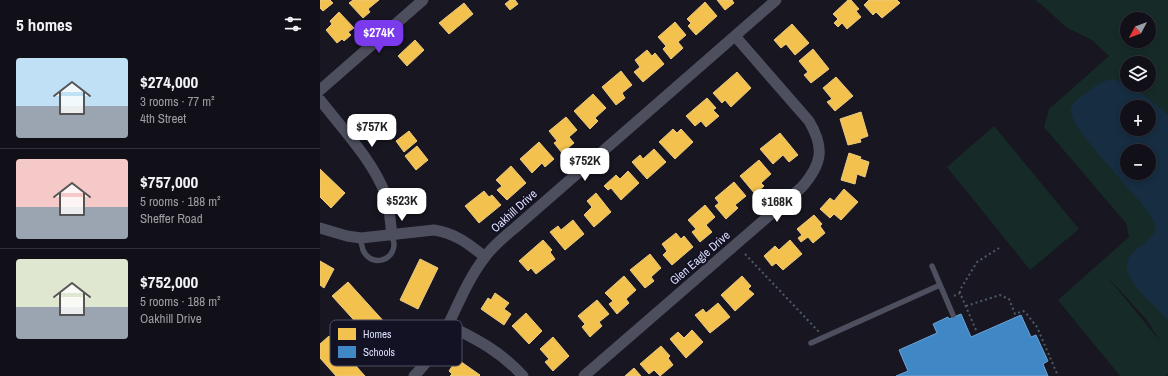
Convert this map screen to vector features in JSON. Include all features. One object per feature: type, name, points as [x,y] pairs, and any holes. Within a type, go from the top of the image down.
[{"type":"street","points":[[320,90],[423,0]]},
{"type":"street","name":"Oakhill Drive","points":[[451,320],[485,257],[516,227],[776,0]]},
{"type":"street","name":"Glen Eagle Drive","points":[[584,376],[802,187],[816,169],[818,159],[818,141],[809,121],[735,36]]},
{"type":"street","points":[[320,100],[380,180],[386,197],[392,235]]},
{"type":"street","points":[[320,228],[347,236],[361,238],[434,230],[444,232],[465,241],[485,257]]},
{"type":"street","points":[[462,332],[495,351],[510,362],[523,376]]},
{"type":"street","name":"Oakhill Drive","points":[[414,376],[422,366]]},
{"type":"lane","points":[[361,238],[365,254],[372,261],[378,261],[384,260],[392,251],[394,245],[392,235]]},
{"type":"lane","points":[[932,266],[953,315]]},
{"type":"lane","points":[[811,343],[940,285]]},
{"type":"path","points":[[976,330],[960,290],[977,262],[999,248]]},
{"type":"path","points":[[745,254],[820,333]]},
{"type":"path","points":[[952,296],[960,293]]},
{"type":"path","points":[[966,306],[1000,295],[1009,299],[1015,314],[1023,311],[1026,312],[1037,326],[1058,376]]},
{"type":"green space","points":[[1035,0],[1168,0],[1168,374],[1166,376],[1120,376],[1058,300],[1129,237],[1126,223],[1044,127],[1049,109],[1109,56],[1092,40],[1066,27]],"holes":[[[1105,274],[1146,319],[1160,341]]]},
{"type":"green space","points":[[994,126],[1079,229],[1030,270],[947,167]]},
{"type":"water","points":[[1112,79],[1120,81],[1120,92],[1139,92],[1150,100],[1120,100],[1120,136],[1156,136],[1156,105],[1168,115],[1168,321],[1136,286],[1128,272],[1127,264],[1129,257],[1148,240],[1153,234],[1155,228],[1153,220],[1146,210],[1121,180],[1156,180],[1156,144],[1120,144],[1120,179],[1092,146],[1072,117],[1071,108],[1075,102],[1101,82]]},
{"type":"building: Homes","points":[[320,0],[330,0],[333,3],[323,11],[320,8]]},
{"type":"building: Homes","points":[[353,0],[379,0],[368,9],[370,12],[363,18],[349,3]]},
{"type":"building: Homes","points":[[510,0],[515,0],[518,4],[510,10],[505,4]]},
{"type":"building: Homes","points":[[717,0],[732,0],[734,3],[725,10]]},
{"type":"building: Homes","points":[[848,0],[851,0],[859,9],[856,11],[861,17],[847,29],[842,23],[838,27],[834,23],[838,19],[833,14]]},
{"type":"building: Homes","points":[[869,0],[897,0],[900,3],[882,18],[876,12],[873,15],[864,5]]},
{"type":"building: Homes","points":[[705,2],[717,16],[696,35],[688,26],[691,23],[687,19]]},
{"type":"building: Homes","points":[[464,3],[473,14],[449,34],[439,23]]},
{"type":"building: Homes","points":[[339,12],[354,28],[348,32],[351,35],[344,41],[342,39],[337,43],[326,30],[332,24],[330,21]]},
{"type":"building: Homes","points":[[675,22],[686,35],[678,42],[683,48],[671,59],[663,49],[666,46],[658,37]]},
{"type":"building: Homes","points":[[792,24],[809,43],[795,55],[786,44],[781,48],[774,40]]},
{"type":"building: Homes","points":[[415,40],[424,50],[407,66],[398,56]]},
{"type":"building: Homes","points":[[813,49],[829,69],[811,83],[804,75],[808,72],[799,61]]},
{"type":"building: Homes","points":[[647,50],[652,56],[655,53],[664,64],[643,82],[634,72],[640,67],[635,60]]},
{"type":"building: Homes","points":[[621,71],[632,85],[622,93],[625,98],[616,105],[602,87]]},
{"type":"building: Homes","points":[[737,72],[751,88],[731,107],[725,100],[722,103],[713,93]]},
{"type":"building: Homes","points":[[836,77],[853,96],[835,111],[827,102],[832,99],[823,88]]},
{"type":"building: Homes","points":[[593,94],[606,108],[595,118],[598,121],[590,129],[574,111]]},
{"type":"building: Homes","points":[[707,98],[716,108],[713,110],[719,116],[706,127],[701,121],[695,126],[686,116]]},
{"type":"building: Homes","points":[[861,112],[868,136],[860,139],[861,142],[848,145],[840,119]]},
{"type":"building: Homes","points":[[566,117],[577,130],[569,137],[574,143],[562,153],[554,143],[557,141],[549,131]]},
{"type":"building: Homes","points":[[673,129],[677,133],[681,129],[693,142],[675,159],[659,142]]},
{"type":"building: Homes","points":[[409,131],[417,141],[404,152],[396,141]]},
{"type":"building: Homes","points":[[780,133],[798,155],[789,162],[783,155],[773,164],[760,149]]},
{"type":"building: Homes","points":[[539,142],[554,159],[545,167],[542,163],[532,173],[520,159]]},
{"type":"building: Homes","points":[[417,146],[428,160],[416,170],[405,156]]},
{"type":"building: Homes","points":[[654,149],[666,162],[647,179],[632,162],[640,155],[643,159]]},
{"type":"building: Homes","points":[[849,153],[861,157],[860,159],[869,162],[865,177],[857,174],[855,184],[841,180]]},
{"type":"building: Homes","points":[[759,160],[771,174],[761,183],[764,186],[755,194],[740,176]]},
{"type":"building: Homes","points":[[511,166],[526,183],[507,200],[497,190],[502,186],[496,180]]},
{"type":"building: Homes","points":[[320,169],[345,193],[331,208],[320,197]]},
{"type":"building: Homes","points":[[628,171],[639,183],[621,200],[611,188],[608,190],[604,186],[616,175],[620,179]]},
{"type":"building: Homes","points":[[734,182],[746,196],[735,205],[738,208],[726,219],[715,206],[719,203],[715,198]]},
{"type":"building: Homes","points":[[844,189],[858,202],[841,220],[834,214],[830,218],[820,209],[830,198],[834,201]]},
{"type":"building: Homes","points":[[484,191],[489,197],[492,195],[501,205],[479,223],[465,206]]},
{"type":"building: Homes","points":[[596,193],[611,212],[594,227],[584,215],[592,207],[587,201]]},
{"type":"building: Homes","points":[[705,205],[715,217],[706,225],[712,232],[700,242],[692,232],[696,229],[688,220]]},
{"type":"building: Homes","points":[[814,215],[822,224],[820,226],[825,233],[813,243],[808,237],[801,242],[798,238],[802,235],[797,229]]},
{"type":"building: Homes","points":[[573,220],[584,234],[565,250],[550,232],[558,226],[561,230]]},
{"type":"building: Homes","points":[[676,233],[681,239],[684,236],[693,247],[672,265],[663,255],[667,251],[662,244]]},
{"type":"building: Homes","points":[[543,240],[552,250],[550,252],[555,259],[536,274],[531,268],[528,271],[519,261]]},
{"type":"building: Homes","points":[[790,240],[802,254],[783,270],[776,263],[772,266],[764,256],[775,246],[779,250]]},
{"type":"building: Homes","points":[[650,254],[661,268],[651,277],[654,281],[645,288],[630,270]]},
{"type":"building: Homes","points":[[420,259],[438,268],[418,309],[400,300]]},
{"type":"building: Homes","points":[[320,261],[334,269],[324,288],[320,285]]},
{"type":"building: Homes","points":[[624,276],[636,290],[626,299],[629,303],[617,314],[609,304],[613,301],[605,293]]},
{"type":"building: Homes","points":[[742,276],[751,286],[748,289],[754,294],[735,311],[721,295]]},
{"type":"building: Homes","points":[[348,282],[382,320],[354,320],[332,296]]},
{"type":"building: Homes","points":[[495,293],[509,303],[504,309],[511,314],[504,325],[481,309],[488,298],[491,300]]},
{"type":"building: Homes","points":[[597,300],[609,314],[599,322],[602,326],[590,337],[582,327],[585,324],[578,316]]},
{"type":"building: Homes","points":[[718,303],[730,317],[710,333],[695,315],[703,309],[706,313]]},
{"type":"building: Homes","points":[[526,313],[542,331],[529,344],[512,326]]},
{"type":"building: Homes","points":[[692,330],[703,342],[686,358],[670,339],[678,332],[684,338]]},
{"type":"building: Homes","points":[[329,336],[330,337],[330,366],[356,366],[365,376],[336,376],[320,358],[320,344]]},
{"type":"building: Homes","points":[[553,337],[569,356],[553,371],[545,362],[549,359],[540,349]]},
{"type":"building: Homes","points":[[661,346],[670,356],[668,358],[673,365],[660,376],[654,370],[649,374],[640,364]]},
{"type":"building: Homes","points":[[462,362],[480,375],[450,376],[452,374],[449,371],[452,366],[462,366]]},
{"type":"building: Homes","points":[[634,368],[641,376],[625,376]]},
{"type":"building: Schools","points":[[961,314],[971,337],[1021,315],[1031,337],[1036,335],[1048,361],[1043,364],[1048,376],[896,376],[908,371],[899,350],[937,333],[933,324],[948,317],[949,319]]}]
